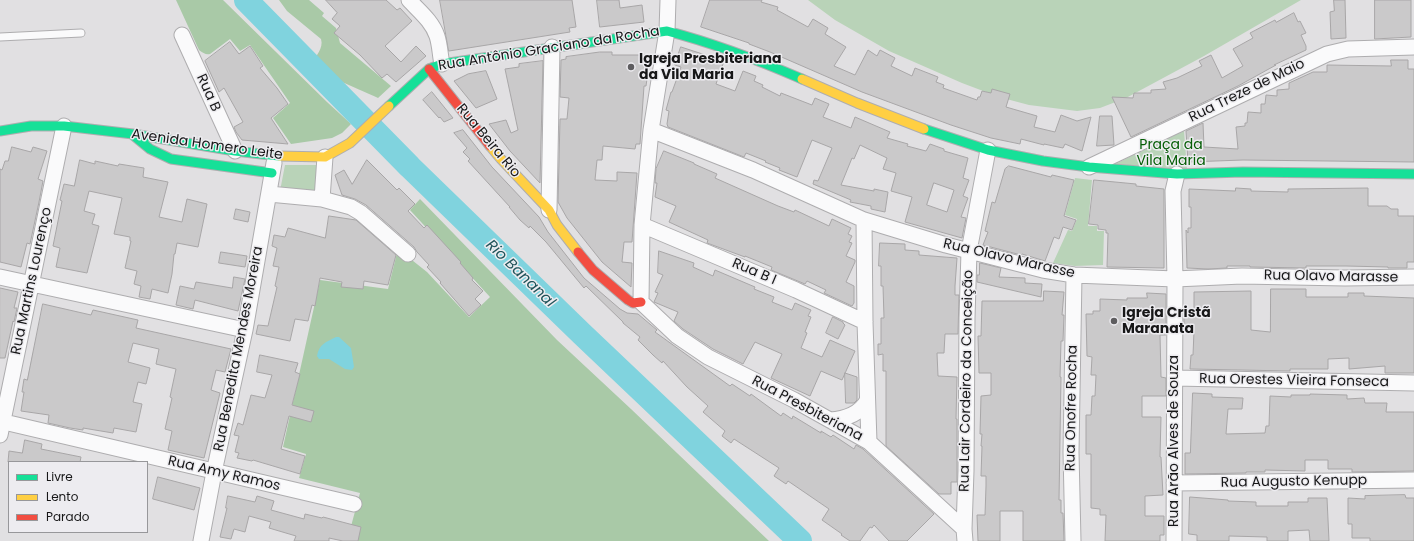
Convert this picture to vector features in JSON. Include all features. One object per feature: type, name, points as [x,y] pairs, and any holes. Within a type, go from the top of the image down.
[{"type":"street","points":[[409,0],[427,19],[434,31],[437,39],[436,66]]},
{"type":"street","points":[[641,302],[642,225],[650,130],[667,31],[668,0]]},
{"type":"street","name":"Rua Antônio Graciano da Rocha","points":[[436,66],[552,47],[667,31],[698,39],[765,63],[857,103],[929,131],[988,150],[1043,161],[1089,167],[1178,174],[1243,172],[1414,174]]},
{"type":"street","name":"Rua B","points":[[182,35],[235,151]]},
{"type":"street","points":[[549,210],[552,47]]},
{"type":"street","name":"Rua Treze de Maio","points":[[1089,167],[1327,54],[1348,49],[1414,47]]},
{"type":"street","name":"Avenida Homero Leite","points":[[0,131],[31,126],[64,126],[133,134],[275,156],[325,156],[350,143],[409,86],[436,66]]},
{"type":"street","name":"Rua Beira Rio","points":[[436,66],[501,159],[549,210]]},
{"type":"street","name":"Rua Martins Lourenço","points":[[1,426],[32,285],[64,126]]},
{"type":"street","name":"Rua Olavo Marasse","points":[[650,130],[753,170],[864,220],[914,236],[1043,270],[1074,275],[1175,279],[1242,276],[1345,278],[1414,277]]},
{"type":"street","points":[[133,134],[149,150],[160,156],[171,159],[272,173]]},
{"type":"street","name":"Rua Lair Cordeiro da Conceição","points":[[964,535],[969,251],[988,150]]},
{"type":"street","name":"Rua Benedita Mendes Moreira","points":[[202,541],[214,472],[245,330],[275,156]]},
{"type":"street","points":[[322,199],[325,156]]},
{"type":"street","name":"Rua Arão Alves de Souza","points":[[1174,541],[1175,279],[1173,191],[1178,174]]},
{"type":"street","points":[[269,194],[322,199],[351,207],[408,254]]},
{"type":"street","name":"Rua Presbiteriana","points":[[549,210],[557,225],[593,270],[628,300],[633,303],[641,302],[677,336],[708,357],[794,400],[869,442],[964,535]]},
{"type":"street","points":[[864,220],[865,322],[869,442]]},
{"type":"street","name":"Rua B I","points":[[642,225],[781,283],[865,322]]},
{"type":"street","name":"Rua Onofre Rocha","points":[[1073,541],[1071,452],[1074,275]]},
{"type":"street","points":[[0,277],[245,330]]},
{"type":"street","name":"Rua Orestes Vieira Fonseca","points":[[1175,378],[1414,383]]},
{"type":"street","points":[[830,420],[837,420],[852,415],[861,410],[867,402]]},
{"type":"street","name":"Rua Amy Ramos","points":[[1,426],[354,504]]},
{"type":"street","name":"Rua Augusto Kenupp","points":[[1174,483],[1414,480]]},
{"type":"lane","points":[[0,37],[81,33]]},
{"type":"green space","points":[[176,0],[223,0],[351,124],[342,133],[332,138],[291,144],[273,118],[290,103],[250,45],[240,51],[230,39],[210,54],[203,53],[199,50]]},
{"type":"green space","points":[[279,0],[309,0],[324,13],[322,16],[336,28],[340,43],[391,86],[378,98],[333,78],[318,68],[313,64],[322,43],[321,39],[287,11]]},
{"type":"green space","points":[[808,0],[1301,0],[1204,56],[1126,98],[1100,108],[1077,111],[1029,105],[999,97],[962,83],[889,51],[835,20]]},
{"type":"green space","name":"Praça da Vila Maria","points":[[1184,131],[1187,169],[1115,164]]},
{"type":"green space","points":[[285,165],[317,165],[316,195],[280,191]]},
{"type":"green space","points":[[1075,178],[1092,180],[1088,226],[1097,226],[1097,231],[1104,231],[1103,265],[1075,266],[1053,263],[1068,230],[1072,231],[1077,219],[1065,215]]},
{"type":"green space","points":[[420,199],[557,340],[769,541],[347,541],[360,493],[299,478],[306,454],[283,447],[320,280],[388,289],[398,249],[427,272],[469,317],[490,297],[410,210]]},
{"type":"water","points":[[336,337],[339,337],[351,348],[354,367],[352,370],[345,369],[329,359],[319,359],[317,356],[321,346]]},
{"type":"building","points":[[326,0],[386,0],[397,10],[400,8],[412,21],[385,46],[401,62],[416,46],[426,56],[396,82],[387,74],[382,78],[360,55],[334,33],[340,26],[332,19],[337,13]]},
{"type":"building","points":[[440,0],[572,0],[576,27],[569,28],[570,32],[449,51]]},
{"type":"building","points":[[597,0],[619,0],[620,8],[642,5],[644,22],[600,27]]},
{"type":"building","points":[[710,0],[762,0],[761,2],[778,7],[777,10],[808,27],[813,19],[828,28],[825,34],[846,47],[834,66],[855,75],[868,50],[877,56],[880,50],[895,58],[891,66],[912,76],[915,68],[938,77],[936,82],[944,85],[943,88],[977,100],[982,91],[991,93],[992,89],[1010,94],[1006,107],[1037,116],[1034,127],[1055,132],[1061,115],[1077,121],[1091,117],[1082,151],[1065,144],[1063,148],[1021,139],[1020,144],[991,138],[951,125],[862,92],[749,43],[701,27]]},
{"type":"building","points":[[1334,0],[1345,0],[1346,38],[1331,39],[1330,12],[1334,11]]},
{"type":"building","points":[[1375,0],[1411,0],[1411,37],[1375,39]]},
{"type":"building","points":[[1294,13],[1298,22],[1300,21],[1306,33],[1301,35],[1306,46],[1306,50],[1274,65],[1276,65],[1238,86],[1131,137],[1112,97],[1133,98],[1134,93],[1151,93],[1151,90],[1166,89],[1163,82],[1177,78],[1202,66],[1199,61],[1211,55],[1222,78],[1243,66],[1233,49],[1253,38],[1250,33],[1275,20],[1276,22]]},
{"type":"building","points":[[230,42],[239,54],[250,46],[263,66],[260,68],[288,104],[271,118],[288,144],[242,140],[236,132],[234,127],[243,122],[224,88],[219,92],[205,61]]},
{"type":"building","points":[[681,47],[724,61],[716,84],[735,91],[743,71],[756,76],[754,81],[780,96],[781,93],[812,105],[815,98],[829,104],[823,117],[851,128],[855,117],[890,132],[887,138],[908,144],[907,146],[926,151],[930,144],[944,149],[944,151],[968,158],[963,178],[969,180],[963,196],[968,198],[961,217],[966,218],[962,238],[905,222],[912,197],[891,191],[896,173],[883,169],[887,158],[860,145],[854,159],[852,158],[841,185],[888,192],[885,212],[871,209],[871,206],[850,202],[851,200],[813,184],[814,180],[818,181],[832,148],[812,140],[797,177],[779,170],[780,168],[746,153],[744,157],[668,127],[669,111],[666,110],[671,92],[681,67],[675,65]],"holes":[[[934,183],[954,190],[947,212],[927,205]]]},
{"type":"building","points":[[600,52],[612,52],[612,55],[648,55],[648,79],[646,86],[644,86],[640,144],[636,144],[635,149],[603,146],[602,160],[597,160],[595,180],[617,181],[617,172],[637,173],[632,242],[624,242],[622,262],[632,263],[631,287],[602,262],[567,218],[558,202],[560,119],[567,119],[569,98],[560,97],[561,60],[566,59],[566,57]]},
{"type":"building","points":[[1391,60],[1408,60],[1408,69],[1414,69],[1414,162],[1243,160],[1188,162],[1186,131],[1203,123],[1204,147],[1238,149],[1236,127],[1245,126],[1245,123],[1247,123],[1248,112],[1261,113],[1261,104],[1265,104],[1266,95],[1277,96],[1277,90],[1289,89],[1289,83],[1313,72],[1327,72],[1327,65],[1391,66]]},
{"type":"building","points":[[543,61],[540,183],[510,151],[489,124],[506,120],[511,133],[518,130],[505,69],[519,67],[519,64]]},
{"type":"building","points":[[486,71],[497,99],[476,108],[454,81],[468,74]]},
{"type":"building","points":[[432,92],[453,118],[444,122],[423,100]]},
{"type":"building","points":[[1100,116],[1112,116],[1114,145],[1097,146]]},
{"type":"building","points":[[463,130],[492,167],[539,217],[548,232],[584,278],[620,309],[627,313],[638,314],[657,330],[655,332],[730,386],[732,384],[750,396],[751,394],[781,416],[783,413],[792,419],[793,416],[821,433],[821,431],[831,437],[833,435],[854,449],[856,445],[863,449],[934,514],[907,541],[889,541],[874,525],[872,528],[870,527],[860,541],[850,541],[822,520],[829,509],[788,481],[786,484],[774,476],[779,468],[734,439],[731,443],[722,436],[725,431],[703,412],[708,406],[687,387],[663,361],[662,363],[638,340],[640,337],[623,323],[586,286],[584,288],[546,242],[530,226],[529,228],[520,220],[468,161],[470,159],[463,152],[467,148],[454,133]]},
{"type":"building","points":[[12,147],[31,152],[33,147],[47,151],[38,179],[43,181],[30,244],[27,243],[21,267],[0,262],[0,169],[2,170],[5,161],[8,161]]},
{"type":"building","points":[[664,151],[717,174],[715,178],[778,206],[794,212],[795,210],[829,226],[832,219],[851,228],[848,234],[852,236],[849,242],[852,243],[846,256],[855,260],[855,262],[846,282],[854,286],[854,303],[852,306],[824,293],[826,290],[807,281],[805,284],[771,270],[772,267],[707,243],[708,240],[669,222],[676,206],[655,197],[657,183],[655,183],[656,169]]},
{"type":"building","points":[[80,160],[95,164],[95,161],[118,166],[119,164],[144,168],[143,177],[168,182],[159,217],[182,222],[187,199],[207,204],[198,247],[177,243],[168,293],[152,289],[150,299],[139,297],[141,286],[134,284],[137,271],[125,268],[131,241],[130,237],[114,234],[122,198],[89,191],[84,211],[95,214],[92,224],[99,226],[87,273],[56,267],[60,248],[53,246],[62,201],[60,200],[64,184],[74,186]]},
{"type":"building","points":[[367,160],[397,190],[399,188],[415,204],[408,211],[424,228],[427,225],[461,262],[460,263],[473,278],[472,280],[483,291],[475,299],[481,305],[469,316],[427,267],[429,265],[414,247],[366,205],[355,199],[342,195],[335,175],[344,170],[352,184]]},
{"type":"building","points":[[1009,166],[1051,177],[1052,175],[1074,180],[1064,216],[1076,220],[1072,230],[1063,227],[1059,239],[1054,237],[1045,261],[983,245],[988,232],[985,231],[992,202],[995,203],[1005,169]]},
{"type":"building","points":[[1094,180],[1136,184],[1136,186],[1164,189],[1164,268],[1107,267],[1108,233],[1106,233],[1106,230],[1098,229],[1098,225],[1089,224]]},
{"type":"building","points":[[1236,188],[1251,189],[1251,191],[1288,192],[1288,189],[1368,188],[1368,206],[1387,206],[1391,209],[1398,209],[1398,216],[1414,216],[1414,262],[1407,262],[1407,268],[1346,266],[1306,266],[1306,268],[1227,266],[1227,268],[1208,269],[1187,268],[1186,230],[1188,233],[1188,228],[1191,228],[1189,189],[1235,191]]},
{"type":"building","points":[[236,209],[250,212],[248,222],[234,219]]},
{"type":"building","points":[[329,216],[356,220],[396,255],[388,285],[364,281],[363,289],[341,287],[342,282],[320,278],[315,306],[312,305],[308,321],[295,319],[290,341],[256,334],[258,325],[268,326],[277,287],[275,286],[279,267],[273,266],[277,248],[272,246],[274,235],[285,237],[288,228],[325,238]]},
{"type":"building","points":[[880,243],[905,244],[905,250],[919,251],[919,255],[957,258],[955,295],[959,295],[958,334],[945,334],[944,353],[937,353],[938,376],[957,377],[957,482],[951,482],[951,494],[939,494],[886,446],[886,371],[883,371],[883,354],[878,355],[878,344],[881,344],[881,318],[884,318],[883,286],[881,286],[881,266],[879,266]]},
{"type":"building","points":[[659,251],[694,263],[693,267],[713,276],[715,270],[755,287],[754,289],[774,297],[772,302],[792,310],[795,303],[811,310],[808,316],[811,317],[805,332],[807,333],[801,348],[822,357],[830,340],[855,351],[842,380],[821,371],[810,396],[771,378],[782,354],[755,342],[743,364],[713,349],[683,329],[674,321],[678,312],[654,302],[658,293],[655,292],[663,275],[658,273]]},
{"type":"building","points":[[221,252],[247,256],[245,267],[219,263]]},
{"type":"building","points":[[980,263],[1001,268],[999,277],[1025,278],[1025,283],[1042,284],[1041,297],[977,282]]},
{"type":"building","points":[[234,277],[245,279],[238,311],[195,300],[193,309],[176,305],[180,286],[194,289],[196,282],[232,288]]},
{"type":"building","points":[[0,288],[18,292],[14,308],[17,308],[5,358],[0,358]]},
{"type":"building","points":[[1271,289],[1306,289],[1306,297],[1348,297],[1348,293],[1364,293],[1364,296],[1414,298],[1414,373],[1385,373],[1385,366],[1349,369],[1349,358],[1328,359],[1328,369],[1290,369],[1290,371],[1190,369],[1191,355],[1193,355],[1194,331],[1184,331],[1184,313],[1194,313],[1194,292],[1251,291],[1251,330],[1270,332]]},
{"type":"building","points":[[1044,291],[1064,292],[1062,315],[1064,315],[1063,341],[1061,341],[1060,377],[1059,500],[1061,500],[1061,513],[1063,513],[1064,541],[1023,541],[1023,511],[1000,511],[1000,541],[978,541],[977,515],[985,515],[986,486],[986,476],[981,476],[981,396],[991,395],[991,373],[979,373],[978,336],[981,336],[982,301],[1043,301]]},
{"type":"building","points":[[1147,293],[1166,294],[1166,335],[1160,335],[1161,377],[1166,378],[1166,396],[1142,396],[1142,417],[1161,417],[1160,457],[1163,495],[1145,496],[1145,516],[1164,516],[1164,535],[1160,535],[1160,541],[1105,541],[1106,515],[1100,515],[1100,509],[1091,508],[1091,454],[1086,454],[1086,415],[1091,415],[1092,396],[1095,396],[1096,375],[1091,375],[1092,357],[1087,356],[1086,314],[1093,314],[1093,311],[1100,311],[1100,299],[1127,300],[1127,298],[1147,298]]},
{"type":"building","points":[[43,304],[91,315],[93,310],[138,320],[136,328],[231,349],[225,372],[216,370],[211,390],[220,393],[204,458],[168,450],[172,431],[165,429],[172,398],[170,397],[176,369],[156,364],[159,349],[133,343],[128,362],[150,368],[146,384],[138,382],[133,402],[142,404],[136,432],[114,428],[113,433],[83,428],[83,430],[70,428],[48,423],[49,415],[21,411],[24,392],[22,392],[24,379],[27,380]]},
{"type":"building","points":[[833,317],[843,322],[845,325],[838,339],[826,333]]},
{"type":"building","points":[[260,355],[298,363],[295,372],[300,374],[292,405],[314,411],[311,422],[289,416],[281,449],[305,456],[300,474],[253,460],[237,458],[239,453],[235,452],[239,436],[234,435],[238,423],[243,425],[251,395],[265,398],[272,375],[257,372]]},
{"type":"building","points":[[845,373],[857,377],[857,400],[854,403],[846,403]]},
{"type":"building","points":[[1193,393],[1212,394],[1212,397],[1243,398],[1242,409],[1228,409],[1226,434],[1265,433],[1266,426],[1269,426],[1270,396],[1291,397],[1291,395],[1310,394],[1347,395],[1347,399],[1364,398],[1365,403],[1387,403],[1386,412],[1414,412],[1414,471],[1352,472],[1352,469],[1328,469],[1328,460],[1305,460],[1305,471],[1265,470],[1265,472],[1246,473],[1185,474],[1185,453],[1190,453]]},
{"type":"building","points":[[25,440],[42,444],[41,449],[81,457],[80,461],[8,461],[9,451],[22,453]]},
{"type":"building","points":[[158,477],[200,488],[194,510],[153,499]]},
{"type":"building","points":[[1405,495],[1406,498],[1414,498],[1414,541],[1370,541],[1370,538],[1352,538],[1352,524],[1348,524],[1348,498],[1365,499],[1365,496]]},
{"type":"building","points":[[228,496],[255,502],[257,496],[274,501],[271,510],[304,519],[305,514],[323,517],[361,527],[358,541],[343,541],[329,538],[329,541],[294,541],[296,536],[269,528],[271,522],[249,516],[245,532],[234,529],[231,539],[220,537],[227,508]]},
{"type":"building","points":[[1190,497],[1256,502],[1256,506],[1288,506],[1288,502],[1308,502],[1308,498],[1327,498],[1329,541],[1310,541],[1309,530],[1288,531],[1288,541],[1267,541],[1267,537],[1229,536],[1229,541],[1197,541],[1197,535],[1189,534]]},
{"type":"waterway","name":"Rio Bananal","points":[[246,0],[410,167],[582,334],[800,541]]},
{"type":"traffic: fast","points":[[389,106],[429,69],[442,64],[667,31],[735,52],[802,79]]},
{"type":"traffic: fast","points":[[0,131],[31,126],[64,126],[133,134],[235,151],[279,156]]},
{"type":"traffic: fast","points":[[924,129],[988,150],[1043,161],[1089,167],[1177,174],[1243,172],[1414,174]]},
{"type":"traffic: fast","points":[[133,135],[150,149],[171,159],[272,173]]},
{"type":"traffic: slow","points":[[802,79],[857,103],[924,129]]},
{"type":"traffic: slow","points":[[279,156],[325,157],[350,143],[389,106]]},
{"type":"traffic: slow","points":[[490,146],[549,210],[557,225],[578,252]]},
{"type":"traffic: jam","points":[[429,69],[490,146]]},
{"type":"traffic: jam","points":[[578,252],[593,270],[628,300],[633,303],[641,302]]},
{"type":"place","name":"Igreja Presbiteriana da Vila Maria","points":[[631,67]]},
{"type":"place","name":"Igreja Cristã Maranata","points":[[1114,321]]}]
